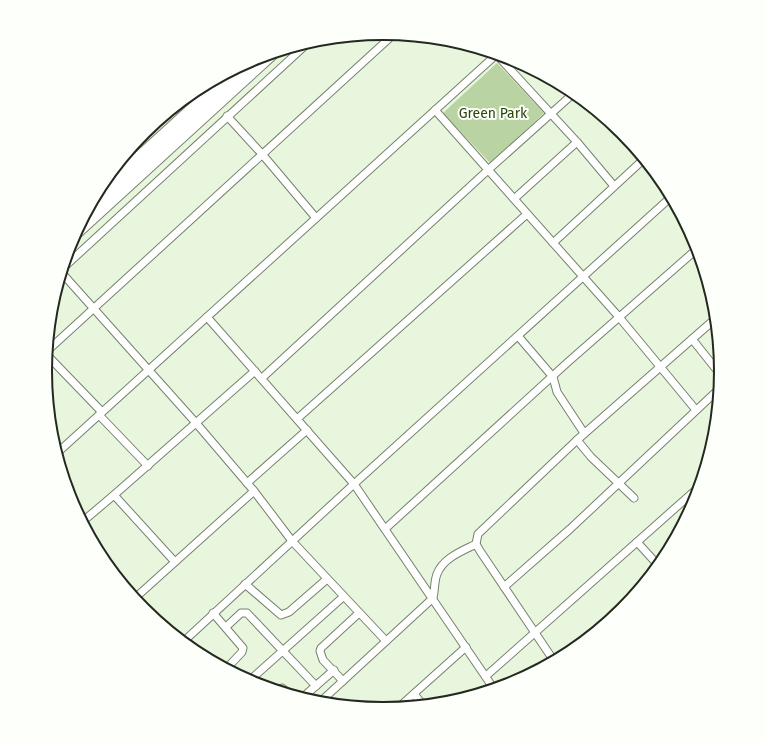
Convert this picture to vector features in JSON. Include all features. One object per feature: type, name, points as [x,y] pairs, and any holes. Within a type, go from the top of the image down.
[{"type":"highway","points":[[88,221],[261,63]]},
{"type":"highway","points":[[110,183],[190,102]]},
{"type":"street","points":[[52,347],[387,40]]},
{"type":"street","points":[[70,261],[300,50]]},
{"type":"street","points":[[61,449],[491,59]]},
{"type":"street","points":[[505,63],[577,142],[614,186]]},
{"type":"street","points":[[262,378],[569,98]]},
{"type":"street","points":[[435,110],[662,367],[696,410]]},
{"type":"street","points":[[227,116],[262,154],[316,218]]},
{"type":"street","points":[[514,199],[577,142]]},
{"type":"street","points":[[553,243],[640,163]]},
{"type":"street","points":[[187,638],[354,484],[667,202]]},
{"type":"street","points":[[297,419],[527,214]]},
{"type":"street","points":[[385,529],[692,254]]},
{"type":"street","points":[[65,277],[196,422],[254,491],[292,541],[386,641]]},
{"type":"street","points":[[207,317],[354,484],[491,683]]},
{"type":"street","points":[[551,656],[476,544],[478,534],[584,433],[662,367],[710,323]]},
{"type":"street","points":[[518,336],[553,377],[557,392],[584,433]]},
{"type":"street","points":[[692,339],[714,366]]},
{"type":"street","points":[[52,360],[148,466]]},
{"type":"street","points":[[87,518],[255,371]]},
{"type":"street","points":[[504,587],[620,483],[713,395]]},
{"type":"street","points":[[247,483],[307,430]]},
{"type":"street","points":[[577,440],[591,457],[634,498]]},
{"type":"street","points":[[138,594],[254,491]]},
{"type":"street","points":[[114,495],[175,562]]},
{"type":"street","points":[[486,676],[689,496]]},
{"type":"street","points":[[637,542],[654,561]]},
{"type":"street","points":[[325,697],[432,598],[437,574],[441,566],[449,559],[476,544]]},
{"type":"street","points":[[245,584],[280,615],[289,612],[327,579]]},
{"type":"street","points":[[254,676],[343,597]]},
{"type":"street","points":[[226,627],[241,613],[247,613],[316,686]]},
{"type":"street","points":[[343,681],[320,655],[321,648],[359,613]]},
{"type":"street","points":[[213,614],[243,648],[242,652],[230,665]]},
{"type":"street","points":[[406,701],[466,647]]},
{"type":"street","points":[[307,693],[334,670]]},
{"type":"street","points":[[414,694],[419,700]]},
{"type":"green space","name":"Green Park","points":[[497,63],[544,113],[490,163],[443,113]]}]
